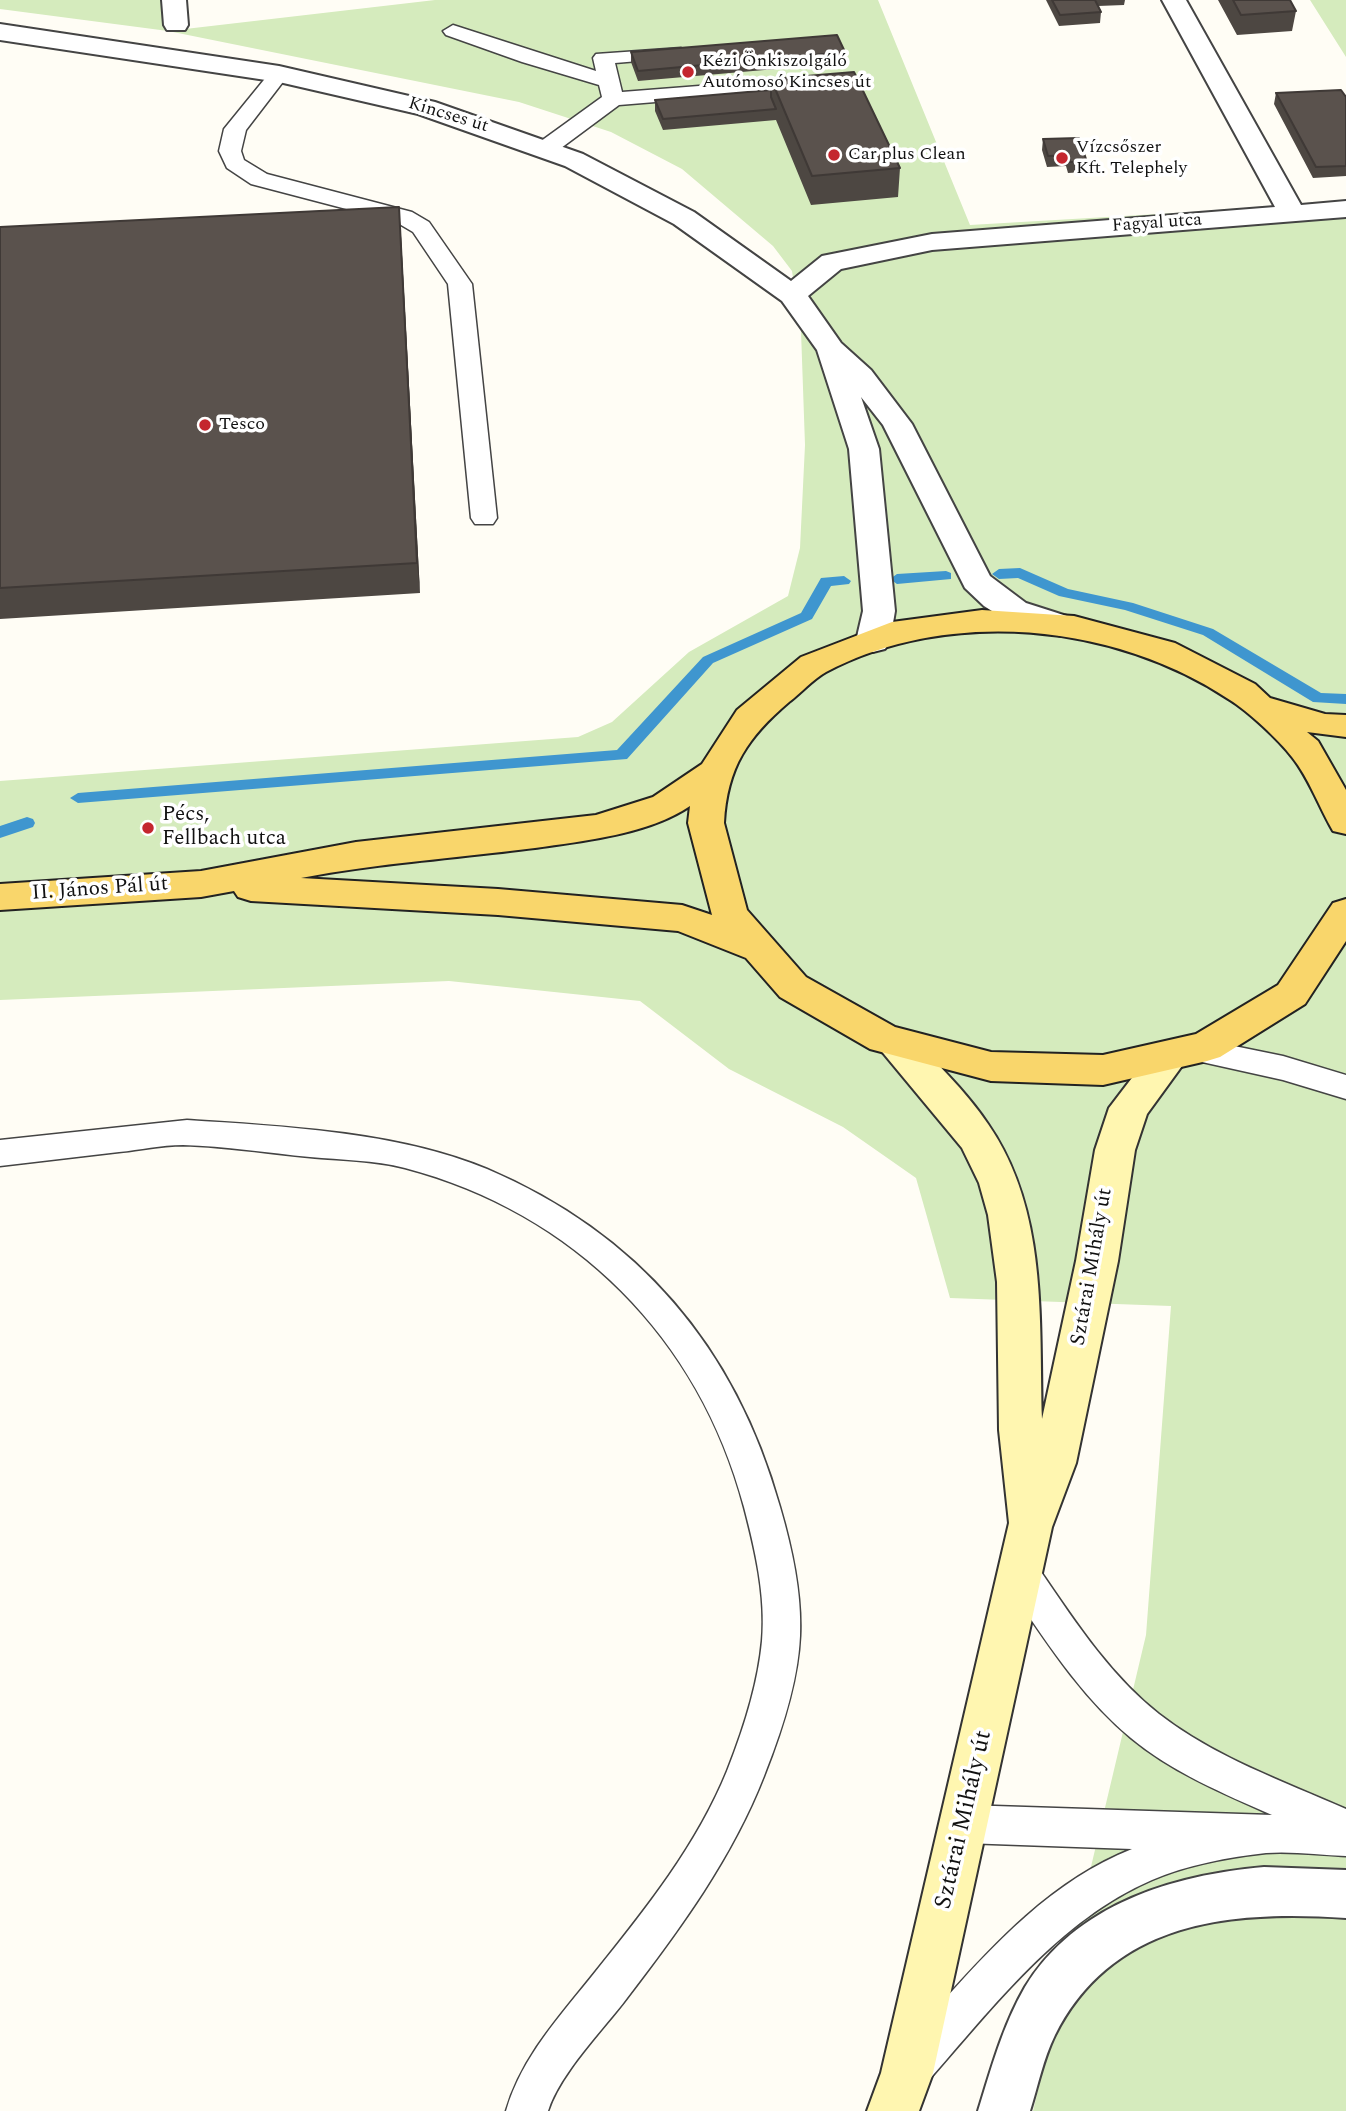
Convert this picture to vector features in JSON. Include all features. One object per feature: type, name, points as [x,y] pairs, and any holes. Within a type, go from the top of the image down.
[{"type":"main road","points":[[1344,928],[1314,972],[1275,1009],[1251,1025],[1182,1055],[1091,1071],[1037,1072],[970,1064],[893,1042],[838,1016],[791,984],[754,947],[736,922],[712,871],[706,820],[716,771],[740,729],[774,692],[820,663],[902,632],[964,623],[1018,622],[1061,625],[1106,634],[1160,650],[1230,683],[1264,707],[1315,760],[1333,788],[1346,822]]},
{"type":"main road","points":[[1264,707],[1324,726],[1346,726]]},
{"type":"main road","points":[[201,884],[356,855],[454,846],[598,827],[665,806],[716,771]]},
{"type":"main road","points":[[201,884],[349,896],[498,902],[682,918],[754,947]]},
{"type":"main road","name":"II. János Pál út","points":[[0,897],[201,884]]},
{"type":"street","points":[[1174,0],[1292,214]]},
{"type":"street","name":"Kincses út","points":[[0,32],[279,74],[426,108],[574,160],[684,218],[792,295],[831,349]]},
{"type":"street","name":"Fagyal utca","points":[[792,295],[832,262],[932,242],[1346,209]]},
{"type":"street","points":[[831,349],[861,376],[897,424],[976,581],[992,599],[1007,610],[1061,625]]},
{"type":"street","points":[[831,349],[839,382],[864,449],[879,611],[873,641]]},
{"type":"street","name":"Sztárai Mihály út","points":[[893,1042],[964,1120],[985,1153],[1002,1197],[1016,1249],[1025,1550]]},
{"type":"street","name":"Sztárai Mihály út","points":[[900,2092],[964,1824],[1025,1550],[1054,1463],[1097,1261],[1115,1150],[1129,1108],[1182,1055]]},
{"type":"street","points":[[1004,2111],[1029,2034],[1051,1993],[1075,1964],[1099,1943],[1139,1918],[1178,1902],[1241,1893],[1292,1890],[1346,1894]]},
{"type":"lane","points":[[453,31],[611,90],[830,82]]},
{"type":"lane","points":[[611,90],[603,58],[700,50]]},
{"type":"lane","points":[[279,74],[235,129],[230,151],[234,163],[260,179],[404,217],[421,227],[432,241],[460,284],[484,518]]},
{"type":"lane","points":[[545,149],[611,90]]},
{"type":"lane","points":[[1182,1055],[1283,1068],[1346,1087]]},
{"type":"lane","points":[[0,1153],[184,1133],[365,1149],[402,1154],[444,1166],[505,1190],[566,1224],[640,1284],[681,1330],[727,1405],[745,1445],[764,1506],[777,1573],[781,1638],[760,1731],[729,1808],[698,1868],[549,2065],[527,2111]]},
{"type":"lane","points":[[1025,1550],[1071,1646],[1108,1690],[1146,1727],[1202,1761],[1346,1828]]},
{"type":"lane","points":[[964,1824],[1346,1837]]},
{"type":"lane","points":[[900,2092],[1014,1955],[1066,1911],[1109,1881],[1141,1865],[1185,1849],[1260,1836]]},
{"type":"green space","points":[[0,0],[164,0],[168,31],[0,9]]},
{"type":"green space","points":[[435,0],[878,0],[970,225],[1346,203],[1346,2111],[1033,2111],[1146,1635],[1171,1306],[950,1298],[916,1178],[843,1127],[729,1069],[640,1001],[449,981],[0,1000],[0,781],[578,737],[612,722],[689,652],[788,596],[800,548],[805,445],[801,331],[792,271],[773,246],[682,169],[611,132],[519,102],[168,31]]},
{"type":"green space","points":[[1310,0],[1346,0],[1346,57]]},
{"type":"building","points":[[1052,0],[1095,0],[1101,12],[1060,15]]},
{"type":"building","points":[[1233,0],[1290,0],[1296,11],[1241,15]]},
{"type":"building","points":[[837,35],[845,52],[638,71],[631,52]]},
{"type":"building","name":"Car plus Clean","points":[[854,72],[900,168],[812,176],[771,79]]},
{"type":"building","points":[[771,90],[776,109],[663,119],[655,100]]},
{"type":"building","points":[[1341,90],[1346,97],[1346,166],[1316,167],[1276,93]]},
{"type":"building","points":[[1079,138],[1087,162],[1070,162],[1067,155],[1048,156],[1043,139]]},
{"type":"building","name":"Tesco","points":[[399,207],[417,563],[0,588],[0,227]]},
{"type":"waterway","points":[[999,574],[1020,573],[1064,593],[1128,606],[1208,632],[1318,698],[1346,699]]},
{"type":"waterway","points":[[897,579],[946,576]]},
{"type":"waterway","points":[[78,798],[621,755],[708,660],[807,616],[826,581],[844,581]]},
{"type":"waterway","points":[[0,832],[27,823]]},
{"type":"place","name":"Kézi Önkiszolgáló Autómosó Kincses út","points":[[688,72]]},
{"type":"place","name":"Car plus Clean","points":[[834,155]]},
{"type":"place","name":"Vízcsőszer Kft. Telephely","points":[[1062,158]]},
{"type":"place","name":"Tesco","points":[[205,425]]},
{"type":"place","name":"Pécs, Fellbach utca","points":[[148,828]]}]
